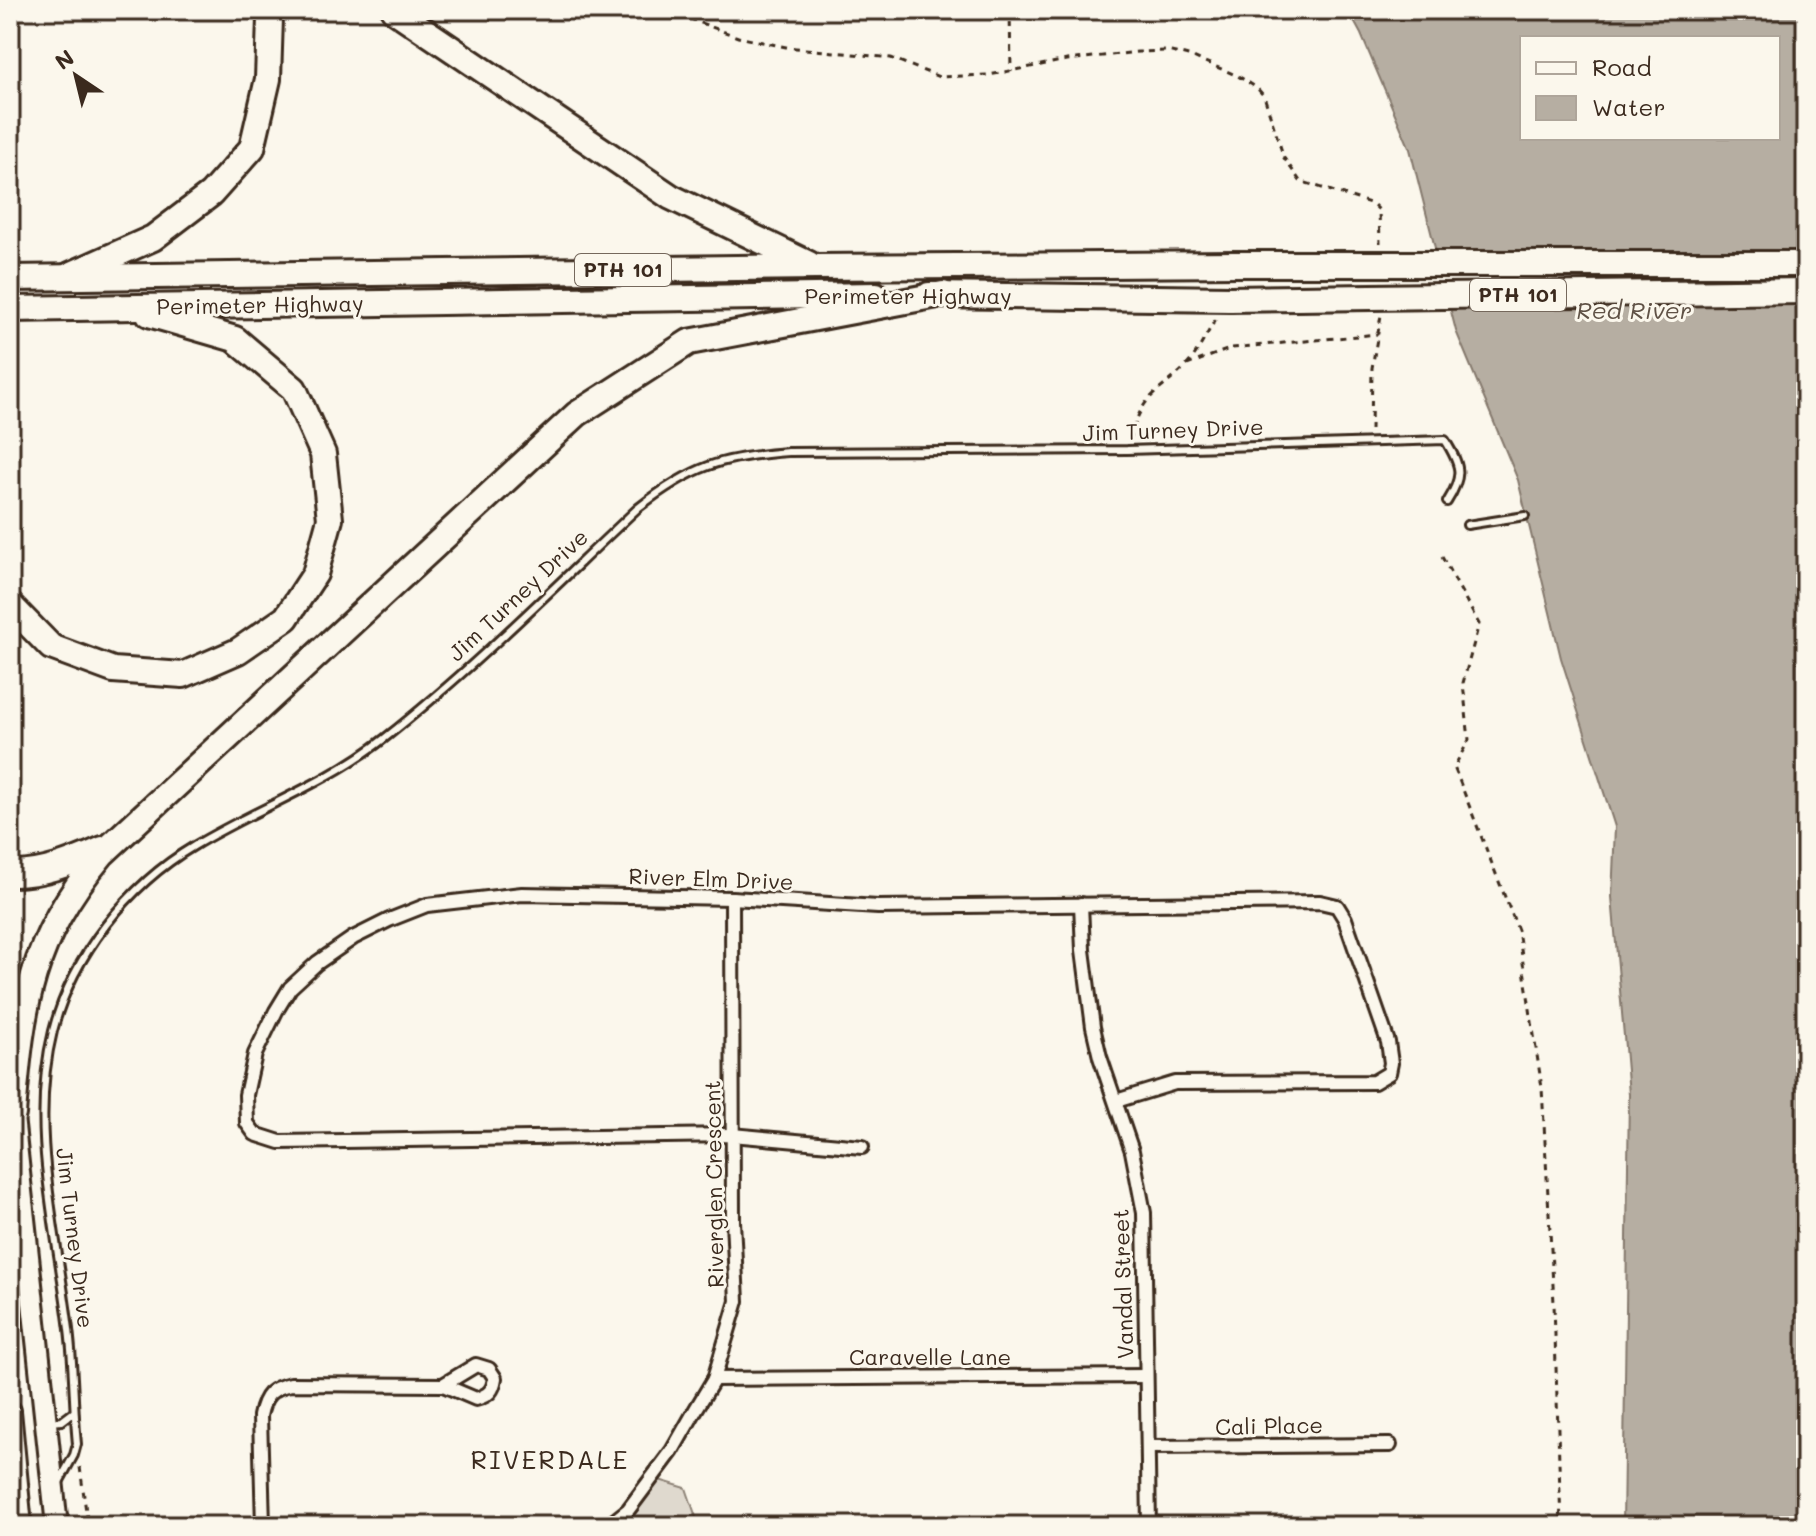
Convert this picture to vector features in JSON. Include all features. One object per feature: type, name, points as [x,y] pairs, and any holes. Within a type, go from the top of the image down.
[{"type":"highway","points":[[61,279],[153,238],[211,194],[252,148],[268,79],[270,18],[266,10]]},
{"type":"highway","points":[[394,10],[671,197],[815,267]]},
{"type":"highway","name":"Perimeter Highway","points":[[10,278],[815,267],[1806,264]]},
{"type":"highway","name":"Perimeter Highway","points":[[10,309],[943,294],[1223,309],[1806,291]]},
{"type":"highway","points":[[11,1102],[21,1028],[31,979],[42,949],[72,892],[102,854],[577,414],[689,342],[943,294]]},
{"type":"highway","points":[[10,605],[51,647],[113,670],[183,675],[238,651],[286,618],[315,574],[330,519],[329,506],[323,454],[294,389],[235,339],[124,307]]},
{"type":"highway","points":[[10,874],[25,875],[60,867],[113,844]]},
{"type":"main road","points":[[11,1102],[57,1526]]},
{"type":"main road","points":[[10,1411],[21,1526]]},
{"type":"street","name":"River Elm Drive","points":[[732,1135],[280,1142],[255,1134],[247,1123],[246,1095],[255,1054],[290,988],[317,963],[353,938],[427,905],[522,894],[732,898],[878,907],[1320,902],[1337,906],[1345,919],[1388,1042],[1389,1073],[1374,1082],[1175,1083],[1116,1101]]},
{"type":"street","name":"Riverglen Crescent","points":[[608,1526],[628,1510],[672,1451],[714,1379],[737,1301],[732,1135],[732,898]]},
{"type":"street","name":"Vandal Street","points":[[1081,904],[1083,950],[1093,1027],[1132,1151],[1144,1213],[1149,1526]]},
{"type":"street","points":[[732,1135],[862,1147]]},
{"type":"street","name":"Caravelle Lane","points":[[714,1379],[1146,1376]]},
{"type":"street","points":[[263,1526],[260,1416],[263,1399],[275,1387],[291,1384],[443,1385]]},
{"type":"street","name":"Cali Place","points":[[1148,1447],[1390,1445]]},
{"type":"lane","name":"Jim Turney Drive","points":[[54,1491],[77,1444],[69,1326],[46,1161],[44,1092],[53,1031],[71,983],[98,938],[141,884],[193,846],[328,777],[383,740],[665,487],[694,470],[739,456],[788,452],[1127,450],[1445,440],[1459,463],[1456,488],[1447,502]]},
{"type":"lane","points":[[1467,525],[1525,516]]},
{"type":"lane","points":[[46,1422],[62,1421],[74,1412]]},
{"type":"path","points":[[667,10],[738,37],[786,47],[891,58],[939,77],[989,75],[1067,60],[1138,52],[1167,51],[1193,57],[1238,76],[1264,96],[1284,158],[1300,181],[1373,204],[1379,210],[1380,249]]},
{"type":"path","points":[[1010,10],[1011,71]]},
{"type":"path","points":[[1127,450],[1137,415],[1151,395],[1187,365],[1223,309]]},
{"type":"path","points":[[1371,442],[1372,368],[1381,315]]},
{"type":"path","points":[[1187,365],[1232,348],[1378,334]]},
{"type":"path","points":[[1442,557],[1479,624],[1463,683],[1469,740],[1454,767],[1518,930],[1542,1088],[1554,1303],[1561,1526]]},
{"type":"path","points":[[74,1455],[82,1471],[88,1526]]},
{"type":"shaded area","points":[[659,1480],[686,1488],[699,1526],[621,1526]]},
{"type":"shaded area","points":[[1149,1523],[1148,1526],[928,1526]]},
{"type":"water","name":"Red River","points":[[1348,10],[1804,10],[1806,15],[1806,1526],[1623,1526],[1629,1094],[1612,897],[1615,827],[1561,658],[1518,480],[1456,331],[1410,149]]},
{"type":"pier","points":[[1806,249],[1806,306],[1447,311],[1432,253]]},
{"type":"district","name":"RIVERDALE","points":[[550,1460]]}]
